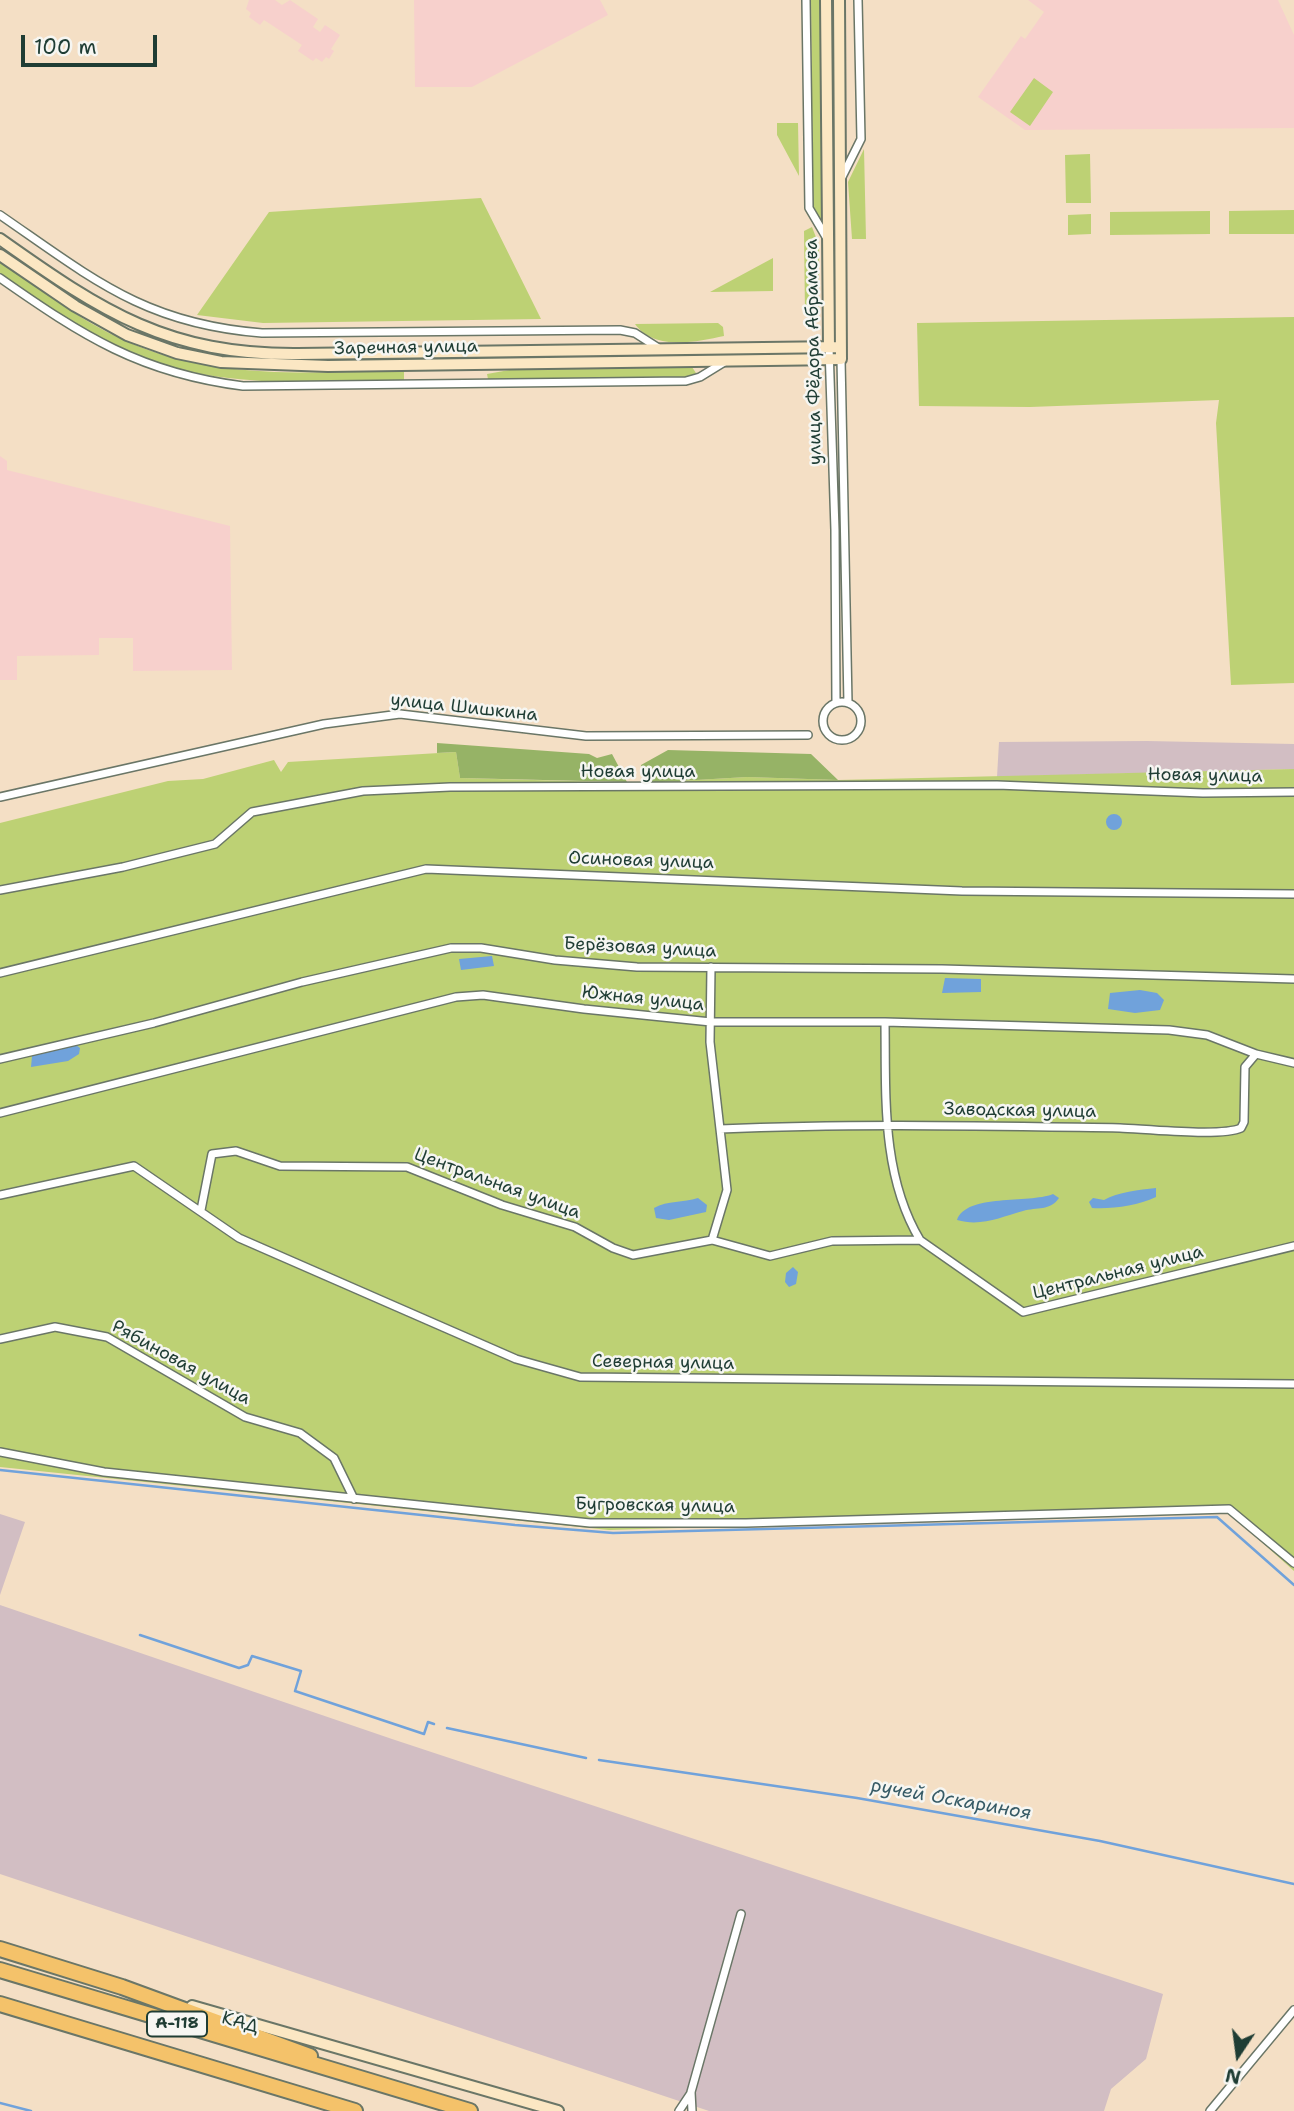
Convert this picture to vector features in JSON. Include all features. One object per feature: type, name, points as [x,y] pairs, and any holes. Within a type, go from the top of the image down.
[{"type":"highway","points":[[0,1949],[122,1987],[283,2043],[355,2077]]},
{"type":"highway","name":"КАД","points":[[0,1970],[470,2111]]},
{"type":"highway","name":"А-118","points":[[0,2004],[355,2111]]},
{"type":"street","points":[[806,0],[808,208],[830,243]]},
{"type":"street","name":"улица Фёдора Абрамова","points":[[826,0],[830,243],[835,347]]},
{"type":"street","name":"улица Фёдора Абрамова","points":[[835,703],[835,347],[842,177],[839,0]]},
{"type":"street","points":[[842,177],[861,139],[858,0]]},
{"type":"street","points":[[0,215],[116,293],[161,314],[204,326],[262,333],[620,330],[635,333],[661,349]]},
{"type":"street","name":"Заречная улица","points":[[0,239],[109,312],[180,341],[222,350],[286,354],[835,347]]},
{"type":"street","name":"Заречная улица","points":[[0,254],[75,306],[127,335],[177,353],[221,362],[328,366],[835,359]]},
{"type":"street","points":[[0,278],[81,334],[126,357],[185,377],[243,386],[686,381],[700,377],[727,360]]},
{"type":"street","name":"улица Фёдора Абрамова","points":[[835,359],[848,703]]},
{"type":"street","points":[[835,703],[848,703],[858,711],[861,724],[854,735],[842,740],[830,736],[823,724],[825,711],[835,703]]},
{"type":"street","name":"улица Шишкина","points":[[0,797],[312,727],[381,715],[400,714],[586,736],[808,735]]},
{"type":"street","name":"Новая улица","points":[[0,890],[123,867],[215,844],[252,812],[363,791],[450,787],[997,785],[1203,793],[1294,792]]},
{"type":"street","name":"Осиновая улица","points":[[0,973],[426,869],[962,891],[1294,894]]},
{"type":"street","name":"Берёзовая улица","points":[[0,1059],[154,1023],[302,982],[451,948],[481,948],[555,960],[637,967],[942,969],[1294,979]]},
{"type":"street","points":[[710,967],[714,1094],[727,1190],[712,1240]]},
{"type":"street","name":"Южная улица","points":[[0,1113],[456,997],[483,995],[711,1022],[885,1022],[1169,1030],[1207,1035],[1256,1054],[1294,1063]]},
{"type":"street","points":[[885,1022],[887,1124],[897,1185],[909,1222],[920,1240]]},
{"type":"street","name":"Заводская улица","points":[[720,1129],[887,1124],[1234,1132],[1241,1128],[1244,1122],[1245,1067],[1256,1054]]},
{"type":"street","name":"Центральная улица","points":[[201,1210],[212,1154],[236,1151],[280,1166],[407,1167],[502,1205],[575,1227],[612,1248],[633,1255],[712,1240],[770,1256],[832,1241],[920,1240],[1023,1312],[1294,1246]]},
{"type":"street","name":"Северная улица","points":[[0,1195],[134,1167],[239,1238],[516,1359],[580,1377],[1294,1384]]},
{"type":"street","name":"Рябиновая улица","points":[[0,1339],[55,1326],[107,1337],[245,1417],[300,1433],[334,1458],[354,1499]]},
{"type":"street","name":"Бугровская улица","points":[[0,1452],[104,1472],[590,1523],[746,1523],[1229,1509],[1294,1563]]},
{"type":"street","points":[[679,2111],[691,2092],[741,1914]]},
{"type":"street","points":[[122,1987],[558,2111]]},
{"type":"street","points":[[1210,2111],[1294,2010]]},
{"type":"street","points":[[691,2092],[692,2111]]},
{"type":"shaded area","points":[[249,0],[275,0],[282,5],[290,0],[318,19],[313,27],[320,32],[325,25],[340,35],[331,49],[334,51],[329,59],[326,57],[322,62],[316,58],[313,61],[298,51],[302,45],[264,20],[260,25],[249,17],[251,13],[246,9]]},
{"type":"shaded area","points":[[414,0],[600,0],[608,15],[472,87],[415,87]]},
{"type":"shaded area","points":[[1028,0],[1278,0],[1294,35],[1294,128],[1025,130],[978,97],[1021,36],[1025,39],[1044,12]]},
{"type":"shaded area","points":[[0,456],[7,461],[7,470],[230,526],[232,670],[133,671],[133,638],[99,638],[99,655],[17,656],[17,680],[0,680]]},
{"type":"shaded area","points":[[999,742],[1294,744],[1294,769],[997,777]]},
{"type":"shaded area","points":[[0,1514],[25,1522],[0,1595]]},
{"type":"shaded area","points":[[0,1605],[392,1739],[1163,1994],[1146,2059],[1111,2089],[1104,2111],[709,2111],[0,1874]]},
{"type":"green space","points":[[811,0],[820,0],[822,224],[813,205]]},
{"type":"green space","points":[[1034,78],[1053,92],[1030,126],[1010,112]]},
{"type":"green space","points":[[777,123],[798,123],[799,176],[777,135]]},
{"type":"green space","points":[[864,149],[866,239],[852,239],[848,182]]},
{"type":"green space","points":[[1090,154],[1091,203],[1066,203],[1065,155]]},
{"type":"green space","points":[[481,198],[541,319],[263,323],[197,315],[269,212]]},
{"type":"green space","points":[[1294,210],[1294,234],[1229,234],[1229,211]]},
{"type":"green space","points":[[1210,211],[1210,234],[1110,235],[1110,212]]},
{"type":"green space","points":[[1091,214],[1091,234],[1068,235],[1068,215]]},
{"type":"green space","points":[[812,227],[819,245],[819,315],[805,315],[804,231]]},
{"type":"green space","points":[[773,258],[773,291],[710,292]]},
{"type":"green space","points":[[0,261],[93,324],[159,354],[193,363],[263,371],[404,371],[404,381],[261,381],[225,378],[155,363],[105,343],[74,325],[0,273]]},
{"type":"green space","points":[[1294,317],[1294,683],[1231,685],[1216,423],[1219,400],[1030,407],[919,406],[917,323]]},
{"type":"green space","points":[[718,323],[723,327],[724,336],[689,342],[653,338],[643,333],[635,324]]},
{"type":"green space","points":[[692,367],[696,373],[689,377],[488,379],[487,374],[515,369]]},
{"type":"green space","points":[[437,743],[589,754],[597,758],[612,754],[627,782],[460,778],[456,752],[437,753]]},
{"type":"green space","points":[[668,750],[811,754],[838,780],[747,777],[645,783],[641,765]]},
{"type":"green space","points":[[456,752],[460,778],[645,783],[747,777],[838,780],[1294,769],[1294,1571],[1228,1512],[609,1530],[0,1467],[0,823],[168,781],[203,779],[274,760],[281,772],[288,762]]},
{"type":"water","points":[[1114,814],[1120,816],[1120,828],[1114,830],[1108,828],[1106,822],[1108,816]]},
{"type":"water","points":[[492,956],[494,966],[461,970],[459,959]]},
{"type":"water","points":[[945,978],[981,979],[981,992],[942,993]]},
{"type":"water","points":[[1140,990],[1157,993],[1164,1000],[1160,1010],[1135,1013],[1108,1009],[1110,993]]},
{"type":"water","points":[[76,1045],[80,1048],[79,1054],[68,1061],[31,1067],[32,1056]]},
{"type":"water","points":[[1156,1188],[1156,1197],[1133,1205],[1092,1208],[1089,1202],[1093,1198],[1104,1200],[1122,1193]]},
{"type":"water","points":[[1053,1194],[1059,1198],[1047,1207],[983,1222],[957,1220],[973,1206]]},
{"type":"water","points":[[698,1198],[707,1205],[706,1212],[669,1220],[656,1218],[654,1208],[659,1205]]},
{"type":"water","points":[[793,1267],[798,1272],[796,1284],[789,1287],[785,1282],[786,1273]]},
{"type":"waterway","points":[[0,1470],[613,1533],[1217,1517],[1294,1585]]},
{"type":"waterway","name":"ручей Оскариноя","points":[[140,1635],[239,1668],[248,1665],[252,1656],[301,1671],[295,1691],[424,1734],[428,1722],[434,1724]]},
{"type":"waterway","name":"ручей Оскариноя","points":[[447,1728],[586,1758]]},
{"type":"waterway","name":"ручей Оскариноя","points":[[599,1760],[857,1798],[1100,1841],[1294,1884]]},
{"type":"waterway","points":[[0,2103],[31,2111]]}]
